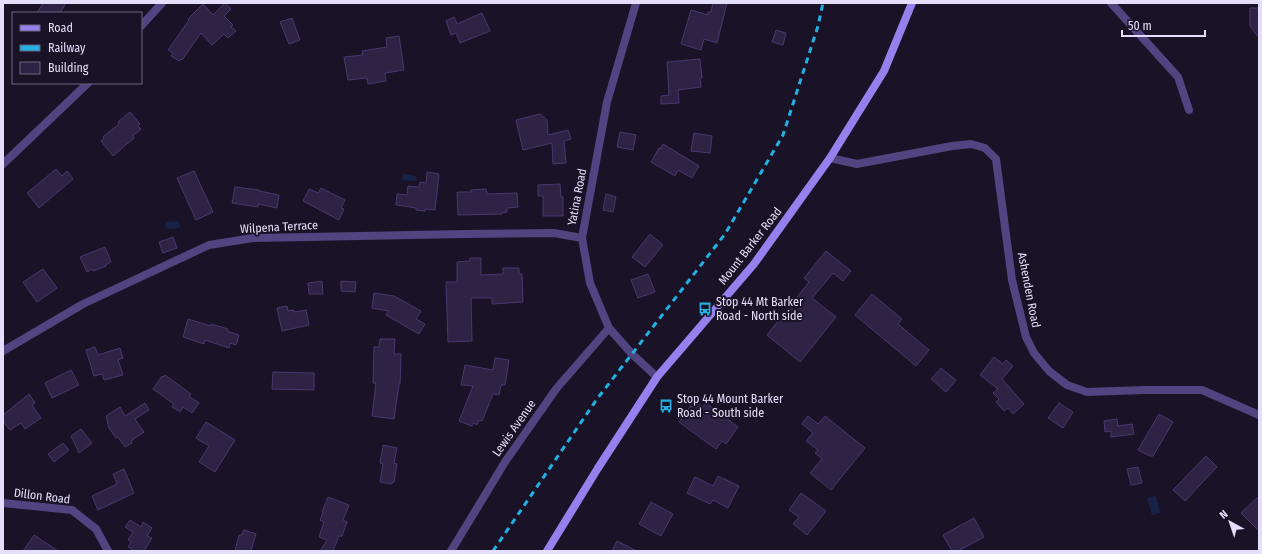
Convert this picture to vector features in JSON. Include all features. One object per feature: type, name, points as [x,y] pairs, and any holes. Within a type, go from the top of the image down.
[{"type":"main road","name":"Mount Barker Road","points":[[547,551],[657,376],[754,264],[830,158],[884,71],[912,3]]},
{"type":"street","points":[[142,25],[162,3]]},
{"type":"street","name":"Yatina Road","points":[[636,3],[607,102],[582,238],[590,283],[609,328],[632,354],[657,376]]},
{"type":"street","points":[[1111,3],[1178,77],[1189,110]]},
{"type":"street","points":[[3,164],[87,84]]},
{"type":"street","name":"Ashenden Road","points":[[830,158],[857,164],[952,146],[970,144],[985,148],[996,159],[1012,280],[1026,338],[1034,353],[1049,371],[1067,385],[1087,392],[1202,390],[1259,415]]},
{"type":"street","name":"Wilpena Terrace","points":[[3,351],[83,304],[209,245],[253,238],[458,234],[554,233],[582,238]]},
{"type":"street","name":"Lewis Avenue","points":[[452,551],[505,462],[556,389],[609,328]]},
{"type":"street","name":"Dillon Road","points":[[3,503],[72,510],[96,529],[108,551]]},
{"type":"water","points":[[403,174],[416,176],[417,180],[402,180]]},
{"type":"water","points":[[178,221],[181,226],[178,228],[167,229],[165,225],[167,222]]},
{"type":"water","points":[[1156,496],[1160,513],[1152,515],[1147,498]]},
{"type":"building","points":[[43,3],[66,3],[61,12],[38,12]]},
{"type":"building","points":[[225,3],[231,9],[224,16],[233,25],[231,27],[236,31],[228,38],[224,34],[212,45],[201,33],[182,60],[181,59],[179,61],[171,56],[173,53],[168,50],[189,20],[188,19],[203,4],[213,15]]},
{"type":"building","points":[[713,3],[727,3],[717,43],[704,39],[701,50],[681,44],[691,10],[708,15],[708,12],[711,12]]},
{"type":"building","points":[[1250,8],[1259,8],[1259,38],[1250,26]]},
{"type":"building","points":[[482,13],[490,31],[460,43],[456,33],[451,35],[446,21],[454,17],[457,24]]},
{"type":"building","points":[[292,18],[300,40],[289,44],[280,22]]},
{"type":"building","points":[[776,30],[786,33],[783,45],[772,42]]},
{"type":"building","points":[[399,36],[404,70],[385,73],[386,81],[368,84],[367,78],[348,80],[344,57],[363,55],[362,51],[387,47],[386,38]]},
{"type":"building","points":[[700,59],[702,78],[700,79],[701,87],[678,90],[679,103],[661,104],[661,96],[669,95],[667,62]]},
{"type":"building","points":[[130,112],[140,124],[138,126],[141,129],[133,136],[134,138],[113,156],[101,141],[104,139],[103,137],[119,124],[118,122]]},
{"type":"building","points":[[540,114],[547,120],[548,135],[568,130],[571,139],[564,141],[566,163],[553,164],[552,143],[523,150],[516,120]]},
{"type":"building","points":[[620,132],[636,135],[633,150],[617,147]]},
{"type":"building","points":[[694,133],[712,136],[710,153],[691,151]]},
{"type":"building","points":[[663,144],[699,166],[692,178],[678,170],[675,176],[651,162]]},
{"type":"building","points":[[56,169],[62,176],[67,171],[73,179],[39,208],[27,193]]},
{"type":"building","points":[[194,171],[213,212],[196,220],[177,178]]},
{"type":"building","points":[[427,172],[439,174],[435,210],[416,210],[416,208],[396,205],[397,194],[407,195],[408,186],[419,187],[420,182],[426,183]]},
{"type":"building","points":[[560,184],[561,197],[563,197],[563,216],[543,216],[543,196],[538,196],[538,185]]},
{"type":"building","points":[[235,187],[259,190],[279,195],[277,208],[258,204],[258,207],[232,203]]},
{"type":"building","points":[[321,188],[345,200],[341,208],[344,209],[339,220],[303,201],[309,189],[318,193]]},
{"type":"building","points":[[486,189],[487,194],[517,193],[518,207],[507,208],[507,212],[502,214],[458,215],[457,192],[471,192],[471,190]]},
{"type":"building","points":[[606,194],[616,197],[613,212],[603,210]]},
{"type":"building","points":[[650,234],[663,245],[645,267],[632,257]]},
{"type":"building","points":[[173,237],[177,248],[163,253],[159,242]]},
{"type":"building","points":[[105,247],[111,262],[105,265],[106,266],[93,271],[92,269],[87,272],[80,257]]},
{"type":"building","points":[[826,251],[851,271],[843,281],[833,273],[812,298],[836,317],[800,362],[767,335],[809,282],[804,278]]},
{"type":"building","points":[[470,258],[481,258],[481,275],[503,274],[503,268],[519,268],[519,274],[522,274],[523,302],[492,304],[492,298],[471,298],[472,341],[448,342],[446,282],[457,282],[457,262],[470,261]]},
{"type":"building","points":[[43,269],[57,288],[37,302],[23,282]]},
{"type":"building","points":[[648,274],[655,292],[638,298],[631,280]]},
{"type":"building","points":[[322,281],[323,294],[309,294],[308,283]]},
{"type":"building","points":[[341,281],[356,282],[355,292],[341,291]]},
{"type":"building","points":[[374,293],[394,296],[421,311],[416,319],[425,324],[419,334],[386,315],[388,311],[372,308]]},
{"type":"building","points":[[872,294],[902,319],[898,324],[929,350],[916,366],[855,315]]},
{"type":"building","points":[[287,306],[288,311],[294,310],[294,312],[306,310],[309,325],[282,331],[277,308]]},
{"type":"building","points":[[188,319],[211,326],[211,324],[228,329],[227,331],[239,335],[236,345],[230,343],[229,348],[205,340],[204,344],[183,337]]},
{"type":"building","points":[[380,339],[395,339],[394,354],[401,354],[400,384],[394,419],[372,416],[376,383],[373,383],[374,347],[379,347]]},
{"type":"building","points":[[95,347],[98,355],[120,348],[123,358],[118,360],[123,375],[104,380],[102,374],[94,376],[86,350]]},
{"type":"building","points":[[994,357],[1003,364],[1006,360],[1013,366],[1002,379],[1024,404],[1013,414],[1008,408],[1004,411],[996,402],[999,399],[993,393],[998,389],[980,375]]},
{"type":"building","points":[[495,358],[509,360],[505,385],[501,385],[499,395],[493,394],[482,421],[479,420],[477,425],[474,423],[472,426],[459,421],[473,386],[461,385],[465,365],[493,370]]},
{"type":"building","points":[[941,368],[956,380],[946,392],[931,379]]},
{"type":"building","points":[[71,370],[79,385],[52,398],[45,383]]},
{"type":"building","points":[[273,372],[314,373],[314,390],[272,389]]},
{"type":"building","points":[[165,375],[191,394],[189,396],[199,403],[192,413],[183,407],[180,412],[172,407],[174,404],[153,389],[162,376],[163,377]]},
{"type":"building","points":[[29,394],[35,403],[32,405],[41,418],[25,429],[21,423],[10,430],[3,421],[3,415]]},
{"type":"building","points":[[694,401],[703,407],[706,403],[738,427],[726,444],[722,441],[716,449],[679,422]]},
{"type":"building","points":[[145,403],[149,410],[135,419],[144,432],[125,447],[109,428],[106,416],[120,407],[125,416]]},
{"type":"building","points":[[1059,403],[1073,412],[1063,428],[1048,418]]},
{"type":"building","points":[[1159,414],[1173,422],[1153,456],[1150,456],[1138,450]]},
{"type":"building","points":[[808,416],[818,424],[825,416],[865,448],[831,490],[810,473],[822,459],[815,453],[818,450],[806,441],[813,433],[802,424]]},
{"type":"building","points":[[1117,419],[1118,426],[1132,424],[1134,434],[1111,437],[1111,431],[1105,432],[1104,421]]},
{"type":"building","points":[[206,422],[235,440],[215,472],[199,462],[209,446],[196,438]]},
{"type":"building","points":[[81,429],[92,443],[79,453],[71,436]]},
{"type":"building","points":[[63,443],[69,450],[54,462],[48,454]]},
{"type":"building","points":[[383,445],[397,448],[394,463],[397,464],[394,482],[392,482],[392,484],[380,482],[383,464],[380,463]]},
{"type":"building","points":[[1206,456],[1217,467],[1185,501],[1173,490]]},
{"type":"building","points":[[1138,467],[1142,483],[1131,485],[1127,469]]},
{"type":"building","points":[[124,469],[134,493],[98,510],[92,496],[117,484],[113,474]]},
{"type":"building","points":[[718,476],[739,486],[728,508],[713,500],[710,504],[687,493],[695,477],[713,486]]},
{"type":"building","points":[[801,493],[826,511],[807,535],[793,524],[799,517],[789,510]]},
{"type":"building","points":[[1259,496],[1259,531],[1241,513]]},
{"type":"building","points":[[328,497],[349,505],[343,520],[347,522],[342,536],[339,536],[333,551],[320,551],[327,540],[319,537],[324,522],[320,520]]},
{"type":"building","points":[[651,502],[673,514],[661,536],[639,524]]},
{"type":"building","points":[[974,518],[984,537],[958,551],[952,551],[943,535]]},
{"type":"building","points":[[130,520],[141,527],[143,522],[152,528],[147,536],[152,538],[144,551],[135,551],[128,547],[131,542],[128,540],[133,532],[125,527]]},
{"type":"building","points":[[244,530],[256,534],[251,551],[235,551],[239,535],[242,535]]},
{"type":"building","points":[[34,535],[58,551],[23,551]]},
{"type":"building","points":[[617,541],[637,551],[612,551]]},
{"type":"railway","points":[[493,551],[597,399],[725,234],[783,135],[818,26],[823,3]]},
{"type":"place","name":"Stop 44 Mt Barker Road - North side","points":[[705,309]]},
{"type":"place","name":"Stop 44 Mount Barker Road - South side","points":[[666,406]]}]
